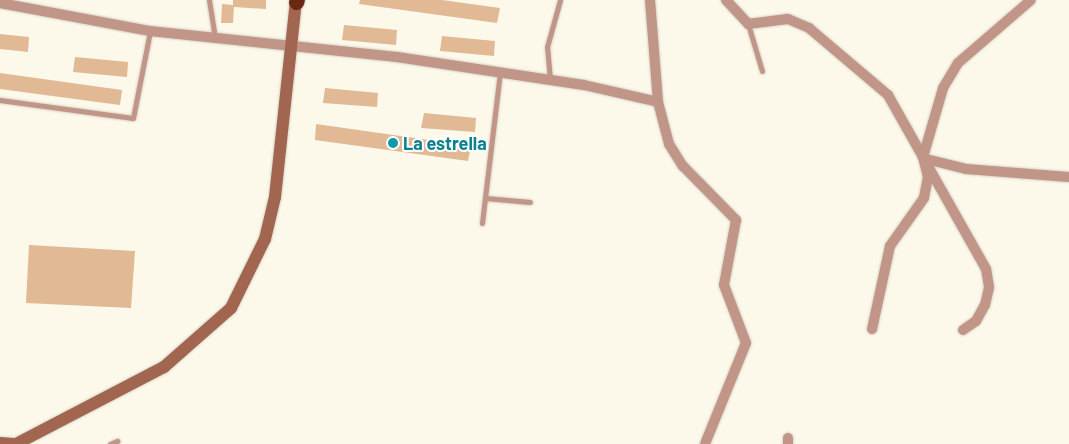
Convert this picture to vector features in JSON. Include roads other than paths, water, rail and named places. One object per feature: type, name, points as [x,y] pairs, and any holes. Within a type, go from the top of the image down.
[{"type":"street","points":[[650,0],[658,102],[669,144],[683,166],[736,220],[724,285],[746,343],[705,444]]},
{"type":"street","points":[[726,0],[748,24],[788,19],[809,28],[888,95],[986,269],[985,305],[976,321],[963,330]]},
{"type":"street","points":[[872,329],[890,246],[924,198],[928,177],[923,157],[943,88],[958,63],[1031,0]]},
{"type":"street","points":[[0,443],[16,444],[164,367],[231,308],[265,239],[275,197],[289,46],[296,1]]},
{"type":"street","points":[[0,3],[150,30],[500,73],[658,102]]},
{"type":"street","points":[[923,157],[941,166],[1069,177]]},
{"type":"street","points":[[40,444],[52,426]]},
{"type":"lane","points":[[209,0],[215,37]]},
{"type":"lane","points":[[550,81],[547,47],[560,0]]},
{"type":"lane","points":[[748,24],[762,71]]},
{"type":"lane","points":[[0,100],[132,118],[150,30]]},
{"type":"lane","points":[[482,223],[500,73]]},
{"type":"lane","points":[[485,198],[530,202]]},
{"type":"lane","points":[[110,444],[117,441]]},
{"type":"place","name":"La estrella","points":[[393,143]]}]
